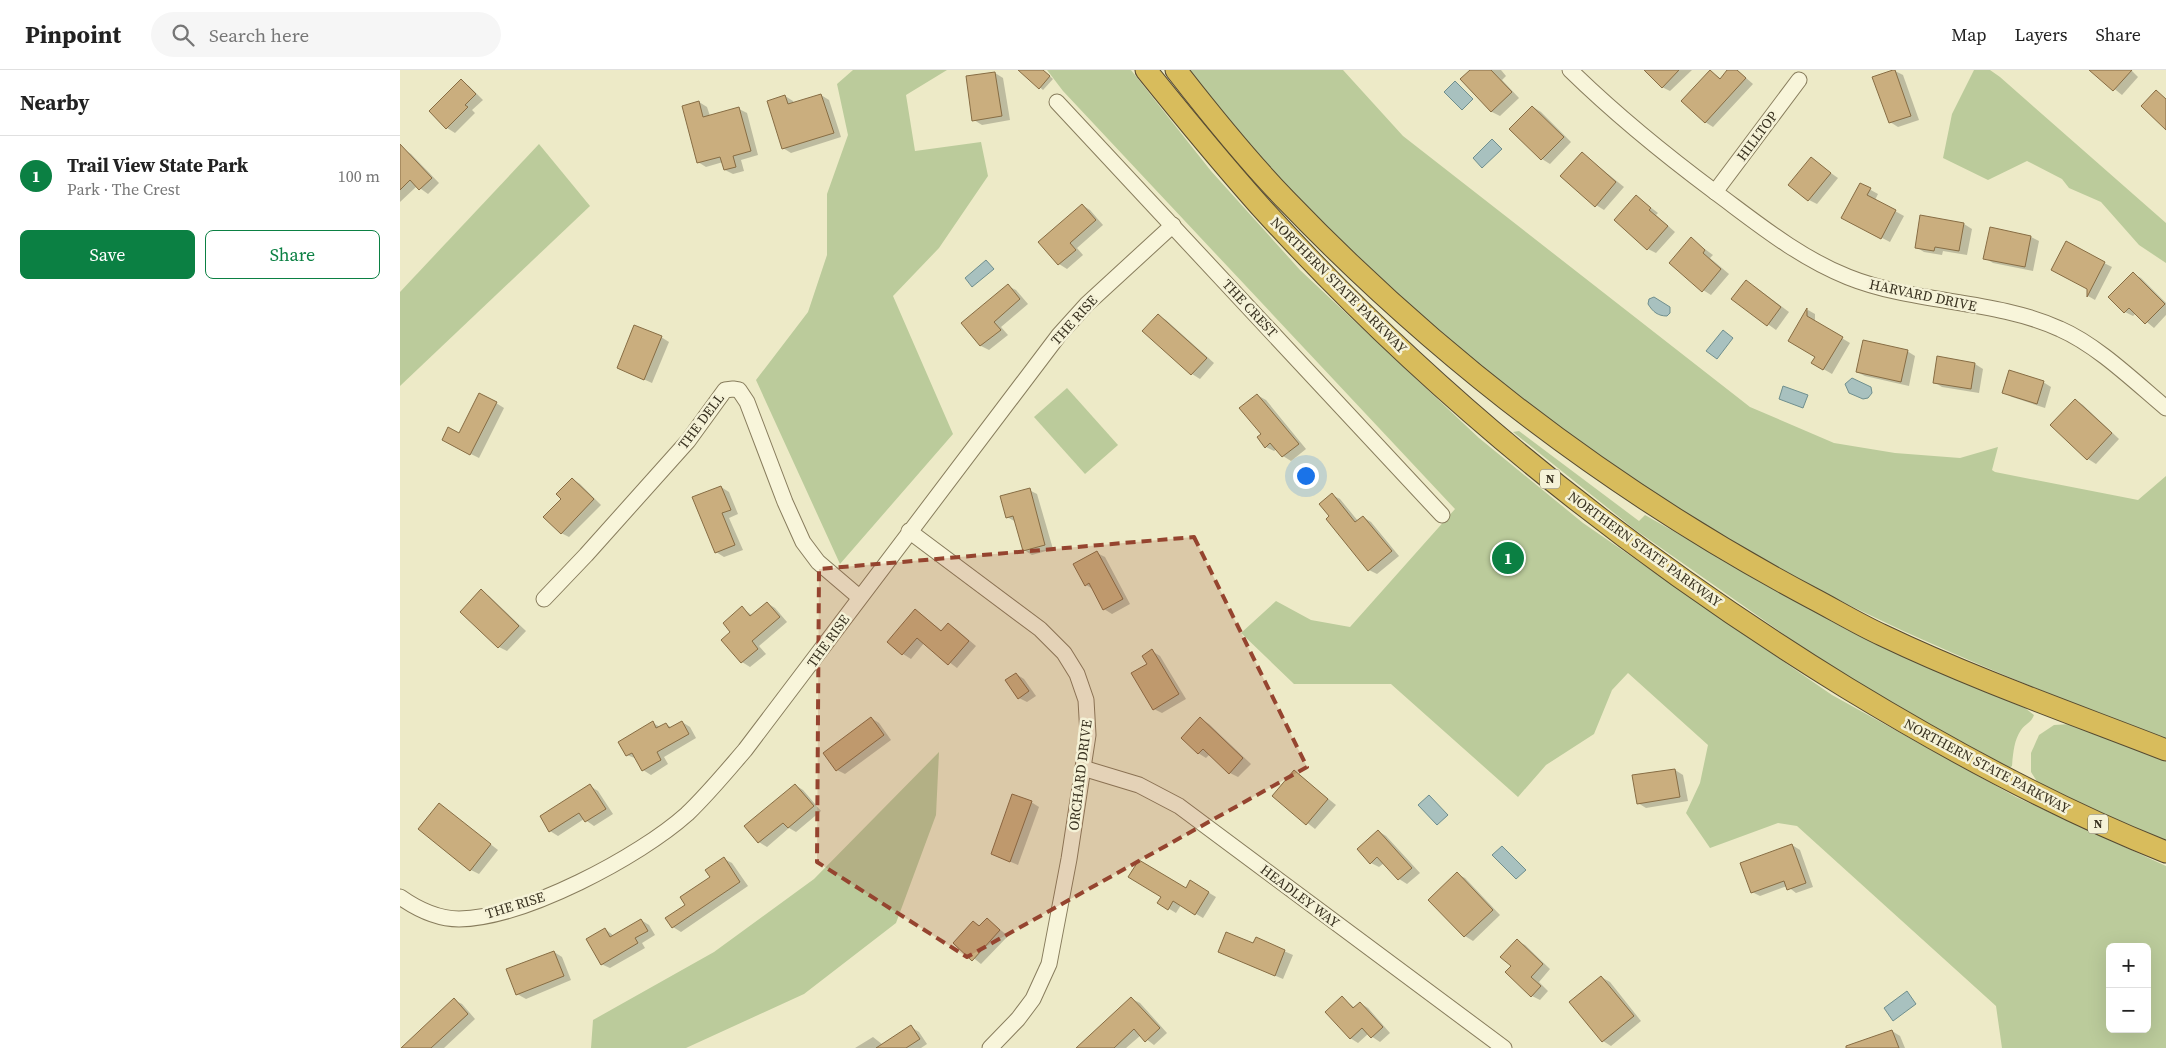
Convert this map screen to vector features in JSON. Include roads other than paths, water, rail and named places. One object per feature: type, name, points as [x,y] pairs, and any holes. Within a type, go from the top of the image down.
[{"type":"highway","name":"NORTHERN STATE PARKWAY","points":[[1146,70],[1197,134],[1260,206],[1347,296],[1402,350],[1498,436],[1556,484],[1712,599],[1793,655],[1915,729],[2010,780],[2112,831],[2166,852]]},
{"type":"highway","name":"NORTHERN STATE PARKWAY","points":[[1176,70],[1226,132],[1286,200],[1384,297],[1451,356],[1521,413],[1588,462],[1681,524],[1769,575],[1881,634],[1978,677],[2166,750]]},
{"type":"street","name":"HARVARD DRIVE","points":[[1570,70],[1650,142],[1748,218],[1817,263],[1849,277],[1891,291],[2023,316],[2061,329],[2101,354],[2166,408]]},
{"type":"street","name":"HILLTOP","points":[[1715,192],[1799,80]]},
{"type":"street","name":"THE CREST","points":[[1057,102],[1442,515]]},
{"type":"street","name":"THE RISE","points":[[400,897],[423,910],[442,917],[459,919],[490,915],[544,897],[587,879],[642,848],[685,815],[711,790],[745,750],[1059,335],[1087,304],[1173,225]]},
{"type":"street","name":"THE DELL","points":[[544,599],[688,441],[725,390],[733,389],[739,390],[747,402],[785,502],[803,542],[818,562],[859,597]]},
{"type":"street","name":"ORCHARD DRIVE","points":[[909,531],[1040,629],[1064,653],[1077,674],[1086,700],[1088,735],[1069,859],[1049,964],[1033,998],[1018,1019],[990,1048]]},
{"type":"street","name":"HEADLEY WAY","points":[[1083,768],[1140,785],[1179,806],[1504,1048]]},
{"type":"water","points":[[1455,81],[1473,99],[1462,110],[1444,92]]},
{"type":"water","points":[[1492,139],[1502,149],[1482,168],[1473,158]]},
{"type":"water","points":[[986,260],[994,269],[972,287],[965,278]]},
{"type":"water","points":[[1654,297],[1670,307],[1670,313],[1667,316],[1658,314],[1650,307],[1648,304],[1649,299]]},
{"type":"water","points":[[1723,330],[1733,338],[1717,359],[1706,351]]},
{"type":"water","points":[[1852,378],[1871,387],[1872,393],[1868,398],[1863,399],[1849,393],[1845,384]]},
{"type":"water","points":[[1783,386],[1808,395],[1803,408],[1779,399]]},
{"type":"water","points":[[1429,795],[1448,815],[1437,825],[1418,805]]},
{"type":"water","points":[[1502,846],[1526,870],[1516,879],[1492,855]]},
{"type":"water","points":[[1907,991],[1916,1004],[1893,1021],[1884,1008]]},
{"type":"place","name":"Trail View State Park","points":[[1508,558]]}]
